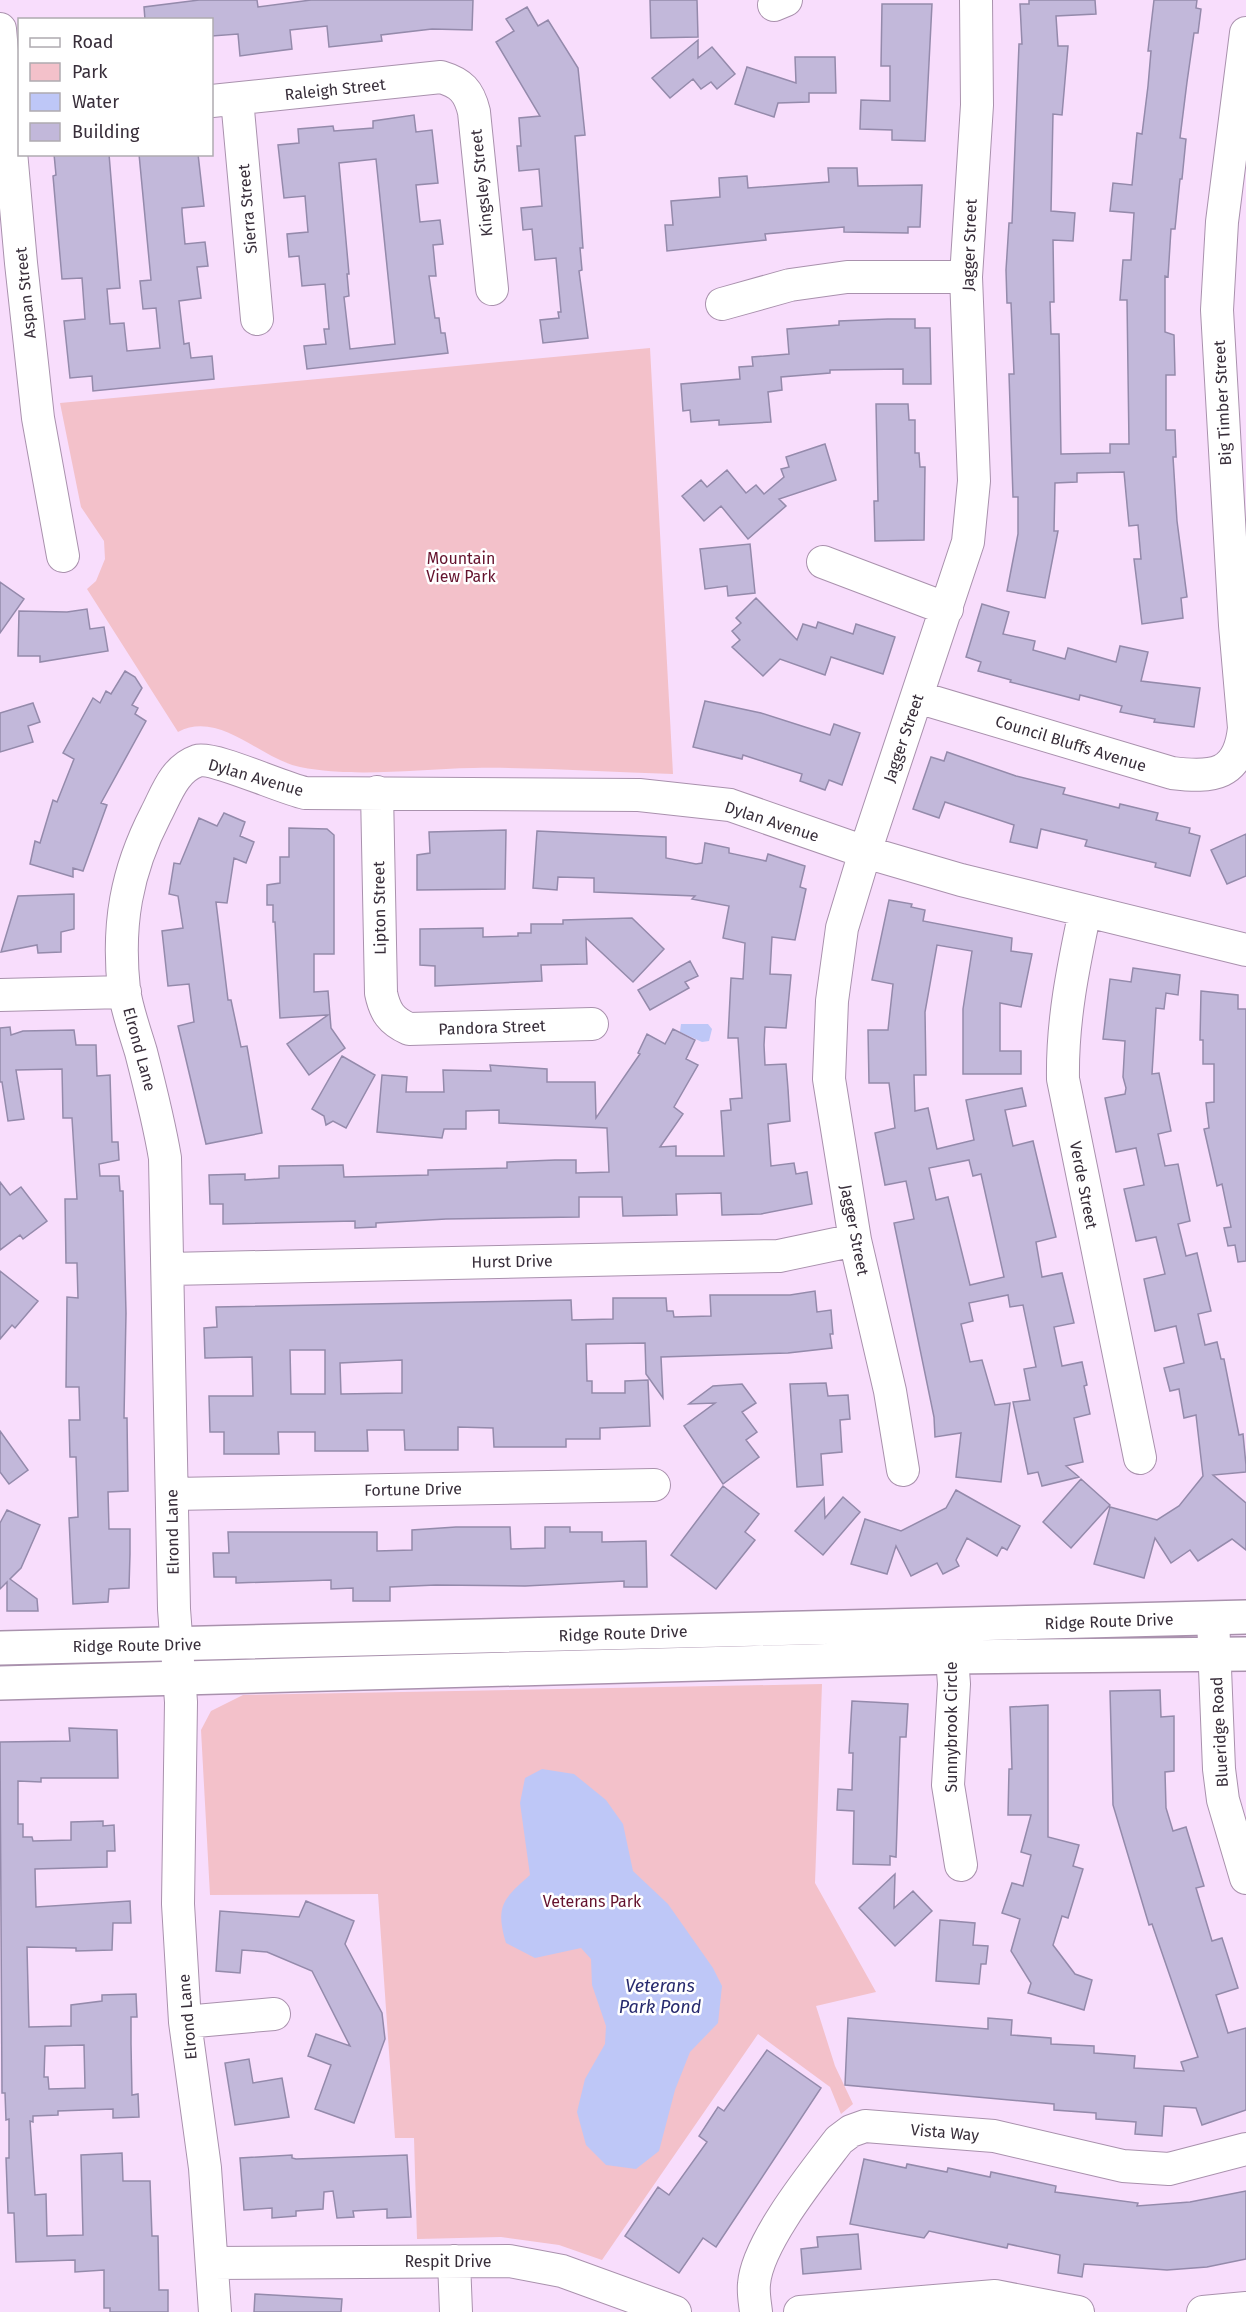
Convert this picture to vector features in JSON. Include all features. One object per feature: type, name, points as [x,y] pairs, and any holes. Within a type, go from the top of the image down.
[{"type":"main road","name":"Ridge Route Drive","points":[[0,1648],[1246,1617]]},
{"type":"main road","name":"Ridge Route Drive","points":[[0,1683],[952,1657],[1246,1654]]},
{"type":"street","name":"Jagger Street","points":[[903,1470],[890,1391],[855,1240],[829,1078],[832,1001],[842,928],[864,852],[968,542],[974,481],[966,277],[977,105],[976,0]]},
{"type":"street","name":"Aspan Street","points":[[0,29],[14,118],[10,264],[63,556]]},
{"type":"street","name":"Big Timber Street","points":[[1226,769],[1236,758],[1243,743],[1244,728],[1235,626],[1217,310],[1222,222],[1246,33]]},
{"type":"street","name":"Raleigh Street","points":[[224,100],[441,77],[457,82]]},
{"type":"street","name":"Kingsley Street","points":[[457,82],[470,95],[474,112],[492,289]]},
{"type":"street","name":"Sierra Street","points":[[224,100],[257,319]]},
{"type":"street","points":[[722,304],[790,285],[847,277],[966,277]]},
{"type":"street","points":[[823,562],[947,609]]},
{"type":"street","name":"Council Bluffs Avenue","points":[[917,698],[1172,773],[1212,776],[1226,769]]},
{"type":"street","name":"Dylan Avenue","points":[[183,768],[198,761],[215,761],[283,788],[305,793],[639,795],[685,798],[730,805],[864,852],[961,880],[1246,950]]},
{"type":"street","name":"Elrond Lane","points":[[183,768],[173,780],[153,820],[128,881],[122,948],[125,992],[156,1108],[165,1158],[176,1644],[179,1679],[181,1803],[178,1904],[185,2022],[205,2168],[215,2312]]},
{"type":"street","name":"Lipton Street","points":[[377,792],[381,993],[384,1008],[394,1022]]},
{"type":"street","name":"Verde Street","points":[[1085,911],[1068,993],[1062,1036],[1063,1079],[1140,1458]]},
{"type":"street","points":[[0,995],[125,992]]},
{"type":"street","name":"Pandora Street","points":[[394,1022],[409,1029],[592,1024]]},
{"type":"street","name":"Hurst Drive","points":[[168,1269],[779,1256],[855,1240]]},
{"type":"street","name":"Fortune Drive","points":[[172,1494],[654,1485]]},
{"type":"street","name":"Blueridge Road","points":[[1213,1618],[1217,1742],[1223,1800],[1246,1878]]},
{"type":"street","name":"Sunnybrook Circle","points":[[950,1624],[954,1684],[948,1785],[961,1865]]},
{"type":"street","points":[[185,2022],[274,2014]]},
{"type":"street","name":"Vista Way","points":[[756,2312],[754,2283],[759,2263],[770,2238],[839,2140],[851,2131],[865,2126],[994,2136],[1123,2166],[1169,2169],[1246,2150]]},
{"type":"street","points":[[454,2261],[456,2312]]},
{"type":"street","name":"Respit Drive","points":[[212,2263],[509,2261],[562,2271],[675,2312]]},
{"type":"street","points":[[800,2312],[909,2307],[995,2296],[1078,2312]]},
{"type":"street","points":[[1203,2312],[1246,2308]]},
{"type":"green space","name":"Mountain View Park","points":[[650,348],[673,774],[498,768],[342,772],[300,767],[285,762],[225,731],[209,727],[194,727],[178,732],[87,589],[96,581],[105,559],[104,541],[81,507],[60,403]]},
{"type":"green space","name":"Veterans Park","points":[[822,1684],[815,1883],[876,1992],[816,2006],[835,2066],[853,2104],[841,2114],[830,2087],[758,2034],[602,2260],[559,2245],[501,2237],[417,2239],[414,2138],[395,2138],[378,1894],[210,1895],[201,1730],[211,1711],[243,1695]]},
{"type":"water","points":[[681,1024],[708,1024],[712,1029],[709,1041],[702,1042],[680,1032]]},
{"type":"water","name":"Veterans Park Pond","points":[[542,1769],[574,1774],[606,1800],[623,1824],[633,1871],[668,1904],[713,1968],[722,1986],[718,2023],[690,2052],[675,2090],[659,2151],[636,2169],[606,2165],[586,2145],[577,2112],[585,2079],[605,2044],[606,2026],[592,1985],[591,1959],[581,1948],[535,1958],[506,1943],[501,1920],[504,1904],[513,1891],[530,1875],[520,1803],[525,1778]]},
{"type":"building","points":[[199,0],[257,0],[258,7],[311,0],[473,0],[472,30],[432,29],[381,35],[382,41],[329,47],[327,26],[290,30],[292,49],[240,56],[238,34],[213,36],[213,18],[145,18],[144,7]]},
{"type":"building","points":[[650,0],[697,0],[698,37],[651,38]]},
{"type":"building","points":[[1029,0],[1095,0],[1096,14],[1056,16],[1058,46],[1068,46],[1062,115],[1053,114],[1051,211],[1075,213],[1073,241],[1053,240],[1054,302],[1050,302],[1051,334],[1059,334],[1061,454],[1110,453],[1110,444],[1129,444],[1127,300],[1120,300],[1123,260],[1131,260],[1134,213],[1110,211],[1113,183],[1132,185],[1137,133],[1142,134],[1148,86],[1151,51],[1148,51],[1154,0],[1197,0],[1196,8],[1201,9],[1198,33],[1194,33],[1187,82],[1180,138],[1186,139],[1182,179],[1180,179],[1175,229],[1171,229],[1168,277],[1165,276],[1165,332],[1174,335],[1175,375],[1166,375],[1166,430],[1175,430],[1176,457],[1173,457],[1177,521],[1187,597],[1181,598],[1183,618],[1142,624],[1134,559],[1141,559],[1138,525],[1129,526],[1124,472],[1077,473],[1077,482],[1055,483],[1054,531],[1058,531],[1045,598],[1007,591],[1018,534],[1018,497],[1013,497],[1009,374],[1014,374],[1011,303],[1007,303],[1006,270],[1009,223],[1012,223],[1019,44],[1022,44],[1020,4],[1029,4]]},
{"type":"building","points":[[882,4],[932,4],[925,141],[892,140],[892,130],[860,129],[861,100],[890,101],[890,66],[881,66]]},
{"type":"building","points":[[527,7],[538,26],[548,20],[578,68],[585,135],[575,136],[583,248],[580,248],[582,270],[579,271],[588,338],[543,343],[540,320],[559,318],[558,312],[561,312],[556,258],[535,260],[532,229],[523,230],[521,208],[542,206],[539,169],[519,171],[517,146],[521,146],[519,118],[540,116],[496,42],[514,31],[506,19]]},
{"type":"building","points":[[698,40],[698,58],[712,47],[735,74],[717,89],[711,82],[701,89],[693,79],[670,98],[652,78]]},
{"type":"building","points":[[795,57],[835,57],[836,93],[809,93],[809,102],[778,103],[774,117],[735,104],[747,67],[796,83]]},
{"type":"building","points":[[414,115],[416,132],[432,130],[438,183],[416,185],[420,222],[440,220],[443,244],[433,245],[436,276],[429,276],[435,318],[439,318],[441,333],[445,333],[448,353],[307,369],[304,346],[326,344],[324,329],[329,329],[325,284],[302,286],[299,256],[289,257],[287,234],[308,232],[305,196],[284,198],[278,145],[299,143],[298,129],[333,126],[334,131],[373,128],[373,121]],"holes":[[[376,159],[395,344],[350,349],[344,297],[349,296],[347,274],[349,274],[339,163]]]},
{"type":"building","points":[[54,156],[109,156],[120,288],[107,289],[110,324],[124,323],[127,351],[160,348],[156,308],[143,309],[140,281],[151,280],[139,156],[198,156],[204,206],[182,208],[182,212],[185,244],[205,242],[208,266],[197,267],[201,298],[179,301],[184,344],[189,343],[191,358],[212,356],[214,379],[93,391],[92,376],[70,378],[64,321],[85,319],[82,278],[62,279],[53,176],[56,175]]},
{"type":"building","points":[[828,168],[857,168],[858,186],[922,185],[920,227],[908,227],[908,233],[844,232],[844,227],[765,234],[766,240],[667,251],[665,225],[673,225],[671,201],[720,197],[719,178],[747,176],[748,188],[829,182]]},
{"type":"building","points":[[915,319],[915,328],[930,328],[931,384],[903,384],[903,369],[830,370],[830,373],[781,377],[782,390],[768,392],[771,422],[719,425],[719,420],[691,422],[690,410],[683,411],[681,384],[740,379],[739,367],[753,366],[752,357],[789,354],[787,329],[839,325],[839,321]]},
{"type":"building","points":[[876,404],[908,404],[909,420],[915,420],[915,453],[919,453],[920,467],[925,467],[924,540],[875,541],[874,501],[878,501]]},
{"type":"building","points":[[825,444],[836,480],[779,499],[786,506],[748,539],[721,506],[704,521],[682,496],[701,480],[707,487],[727,470],[746,493],[756,485],[764,494],[784,477],[781,469],[789,467],[786,457]]},
{"type":"building","points":[[750,544],[755,593],[728,596],[727,586],[705,589],[700,549]]},
{"type":"building","points":[[0,582],[24,599],[0,633]]},
{"type":"building","points":[[756,598],[797,640],[803,624],[816,628],[818,622],[853,634],[856,624],[895,637],[883,674],[831,657],[825,675],[780,659],[763,676],[732,647],[740,640],[732,631],[741,623],[736,618]]},
{"type":"building","points":[[982,604],[1009,612],[1003,634],[1035,641],[1033,650],[1065,659],[1068,648],[1116,662],[1120,646],[1148,652],[1141,681],[1200,688],[1194,727],[1154,722],[1155,719],[1120,712],[1122,706],[1080,695],[1079,700],[978,671],[981,662],[966,657]]},
{"type":"building","points":[[87,609],[90,629],[104,627],[108,651],[40,662],[40,656],[18,656],[19,611],[67,612]]},
{"type":"building","points":[[125,671],[135,677],[142,688],[132,705],[138,708],[135,714],[146,721],[101,803],[107,805],[83,871],[73,868],[73,877],[30,864],[35,841],[40,843],[53,800],[57,802],[74,759],[63,753],[93,698],[100,703],[106,691],[111,694]]},
{"type":"building","points":[[705,701],[761,713],[830,735],[834,724],[860,733],[842,785],[829,780],[825,790],[800,781],[802,774],[743,755],[742,759],[693,747]]},
{"type":"building","points":[[33,703],[40,722],[28,726],[33,742],[0,752],[0,713]]},
{"type":"building","points":[[947,752],[1016,776],[1065,788],[1063,794],[1119,808],[1120,804],[1158,813],[1156,820],[1190,828],[1189,833],[1200,836],[1190,876],[1155,867],[1156,863],[1085,846],[1087,840],[1041,829],[1037,848],[1010,842],[1014,825],[945,802],[939,818],[913,809],[931,757],[944,761]]},
{"type":"building","points":[[224,813],[245,822],[240,836],[254,842],[246,863],[234,858],[227,903],[216,902],[228,1000],[231,1000],[241,1047],[247,1046],[262,1133],[206,1144],[178,1026],[194,1022],[189,984],[168,986],[162,931],[183,928],[178,896],[169,894],[174,863],[180,864],[199,818],[217,826]]},
{"type":"building","points":[[289,828],[327,829],[334,835],[334,954],[314,954],[314,992],[328,991],[331,1028],[345,1048],[309,1075],[287,1044],[328,1015],[280,1018],[275,922],[273,922],[273,905],[267,905],[267,885],[280,883],[280,857],[289,857]]},
{"type":"building","points":[[506,830],[505,889],[417,890],[417,855],[430,853],[429,832]]},
{"type":"building","points":[[537,831],[666,837],[666,858],[696,864],[702,863],[705,843],[729,848],[729,853],[766,861],[768,854],[805,866],[800,887],[806,889],[795,940],[772,937],[770,974],[791,975],[786,1028],[765,1027],[764,1045],[765,1065],[786,1064],[790,1121],[768,1124],[771,1166],[794,1163],[796,1174],[807,1172],[812,1204],[761,1214],[722,1215],[721,1193],[676,1194],[677,1215],[623,1216],[622,1197],[579,1197],[579,1217],[446,1219],[376,1223],[376,1227],[355,1228],[355,1221],[223,1224],[223,1204],[210,1204],[209,1175],[245,1174],[245,1180],[279,1178],[279,1166],[343,1165],[344,1177],[428,1175],[428,1170],[507,1168],[507,1162],[555,1160],[576,1160],[576,1173],[609,1172],[607,1128],[499,1123],[499,1110],[466,1111],[466,1129],[444,1129],[442,1138],[377,1132],[382,1075],[407,1077],[406,1092],[444,1092],[443,1070],[491,1071],[490,1065],[547,1069],[547,1082],[595,1082],[596,1118],[640,1054],[638,1053],[647,1034],[665,1044],[673,1029],[695,1040],[686,1059],[698,1065],[674,1107],[683,1114],[660,1147],[676,1146],[676,1156],[724,1156],[721,1111],[731,1110],[730,1099],[742,1098],[738,1038],[728,1038],[731,978],[743,979],[745,943],[723,938],[729,906],[692,899],[695,896],[594,892],[594,878],[558,877],[557,890],[533,888]]},
{"type":"building","points":[[1246,834],[1246,876],[1227,884],[1211,850]]},
{"type":"building","points":[[74,894],[74,929],[61,932],[61,952],[38,953],[37,945],[1,952],[18,896]]},
{"type":"building","points":[[889,900],[912,904],[911,907],[925,910],[923,921],[1012,938],[1011,951],[1032,954],[1021,1007],[1000,1003],[1000,1051],[1021,1051],[1021,1074],[963,1074],[963,1009],[972,951],[937,945],[925,1012],[926,1075],[914,1075],[915,1111],[928,1108],[937,1149],[974,1140],[966,1100],[1022,1088],[1026,1106],[1005,1110],[1013,1146],[1033,1141],[1056,1237],[1036,1242],[1042,1277],[1062,1273],[1074,1323],[1054,1327],[1062,1366],[1082,1362],[1087,1385],[1084,1386],[1090,1414],[1074,1418],[1083,1462],[1066,1466],[1079,1477],[1042,1486],[1038,1472],[1028,1474],[1013,1402],[1030,1400],[1024,1369],[1036,1367],[1023,1305],[1010,1307],[1008,1295],[969,1303],[973,1321],[961,1324],[970,1362],[982,1360],[995,1405],[1010,1403],[1001,1482],[956,1477],[961,1433],[935,1437],[934,1417],[894,1223],[914,1219],[906,1181],[885,1185],[875,1133],[895,1128],[889,1083],[869,1083],[868,1030],[888,1030],[893,984],[872,980]],"holes":[[[969,1160],[973,1176],[981,1174],[1004,1277],[970,1285],[948,1197],[936,1200],[929,1168]]]},
{"type":"building","points":[[632,918],[664,949],[633,982],[586,938],[587,964],[541,965],[542,981],[435,986],[435,966],[420,965],[420,929],[483,928],[483,937],[518,936],[518,933],[531,933],[531,924],[563,924],[563,920]]},
{"type":"building","points":[[690,961],[698,976],[685,982],[689,988],[650,1010],[638,990]]},
{"type":"building","points":[[1133,968],[1180,975],[1178,995],[1166,993],[1164,1009],[1156,1008],[1152,1074],[1159,1073],[1171,1131],[1158,1134],[1165,1166],[1178,1164],[1190,1221],[1178,1224],[1186,1256],[1197,1253],[1211,1311],[1198,1314],[1205,1345],[1217,1342],[1221,1359],[1224,1359],[1239,1435],[1243,1434],[1246,1465],[1246,1472],[1213,1475],[1246,1503],[1246,1550],[1232,1539],[1198,1561],[1190,1550],[1171,1563],[1155,1538],[1144,1578],[1094,1564],[1110,1507],[1157,1520],[1179,1506],[1203,1476],[1196,1415],[1184,1418],[1179,1389],[1170,1391],[1164,1368],[1184,1363],[1176,1326],[1155,1331],[1144,1279],[1165,1274],[1156,1237],[1136,1241],[1124,1189],[1144,1185],[1136,1148],[1116,1152],[1105,1098],[1125,1094],[1126,1088],[1123,1077],[1125,1041],[1103,1039],[1110,979],[1131,982]]},
{"type":"building","points":[[1201,991],[1238,995],[1238,1009],[1246,1009],[1246,1261],[1238,1262],[1235,1245],[1228,1246],[1224,1228],[1231,1227],[1222,1184],[1217,1186],[1204,1129],[1209,1128],[1206,1103],[1214,1102],[1214,1064],[1203,1064],[1203,1040],[1200,1040]]},
{"type":"building","points":[[10,1027],[11,1035],[23,1031],[74,1030],[76,1045],[96,1045],[97,1076],[110,1075],[112,1142],[118,1142],[119,1160],[99,1164],[100,1176],[119,1176],[120,1191],[123,1191],[126,1313],[124,1418],[127,1418],[128,1491],[108,1492],[109,1529],[130,1529],[130,1554],[129,1588],[109,1589],[108,1602],[73,1604],[69,1518],[78,1517],[76,1457],[70,1457],[69,1420],[80,1420],[79,1387],[66,1387],[67,1297],[78,1298],[77,1263],[66,1263],[65,1199],[77,1199],[72,1118],[63,1118],[62,1069],[16,1070],[24,1119],[8,1121],[2,1082],[0,1082],[0,1028]]},
{"type":"building","points":[[342,1056],[375,1075],[346,1128],[333,1121],[326,1125],[324,1116],[312,1109]]},
{"type":"building","points":[[0,1182],[10,1195],[21,1187],[47,1221],[23,1239],[20,1235],[0,1250]]},
{"type":"building","points":[[0,1271],[38,1301],[15,1328],[12,1325],[0,1339]]},
{"type":"building","points":[[815,1291],[817,1312],[831,1310],[832,1348],[788,1353],[661,1357],[663,1398],[646,1374],[645,1343],[586,1344],[587,1381],[592,1381],[592,1393],[625,1393],[625,1381],[648,1380],[650,1426],[600,1428],[600,1439],[566,1439],[566,1447],[494,1447],[493,1428],[458,1427],[458,1450],[405,1450],[404,1430],[367,1430],[368,1451],[315,1451],[315,1432],[278,1432],[279,1454],[224,1454],[224,1432],[210,1432],[209,1396],[253,1396],[252,1357],[205,1358],[204,1328],[217,1327],[216,1307],[571,1300],[572,1320],[613,1319],[613,1298],[666,1298],[667,1311],[673,1311],[674,1317],[711,1316],[710,1295],[790,1295]],"holes":[[[290,1350],[325,1350],[325,1394],[291,1394]],[[402,1360],[402,1393],[341,1394],[340,1363]]]},
{"type":"building","points":[[826,1383],[828,1396],[848,1395],[850,1419],[840,1420],[842,1452],[821,1454],[823,1485],[797,1487],[790,1384]]},
{"type":"building","points":[[742,1384],[756,1403],[742,1412],[757,1432],[746,1440],[759,1457],[723,1484],[684,1426],[715,1403],[689,1404],[713,1386]]},
{"type":"building","points":[[0,1431],[28,1470],[9,1484],[0,1472]]},
{"type":"building","points":[[1081,1479],[1110,1505],[1071,1548],[1043,1522]]},
{"type":"building","points":[[723,1486],[759,1514],[745,1532],[755,1540],[716,1589],[671,1555]]},
{"type":"building","points":[[956,1490],[1020,1526],[1007,1550],[1002,1547],[997,1556],[967,1538],[956,1560],[959,1566],[943,1574],[937,1563],[911,1576],[896,1546],[887,1574],[851,1564],[865,1519],[901,1531],[946,1508]]},
{"type":"building","points":[[843,1497],[860,1512],[823,1555],[795,1531],[824,1498],[825,1518]]},
{"type":"building","points":[[7,1510],[40,1525],[21,1568],[10,1579],[37,1599],[38,1611],[7,1611],[7,1582],[0,1589],[0,1523]]},
{"type":"building","points":[[510,1527],[511,1549],[545,1548],[545,1527],[570,1527],[570,1532],[602,1532],[602,1542],[646,1541],[647,1587],[624,1587],[624,1581],[525,1586],[390,1587],[390,1601],[353,1601],[353,1588],[331,1589],[331,1580],[236,1583],[236,1577],[214,1577],[213,1553],[229,1553],[228,1532],[377,1532],[377,1551],[412,1550],[412,1530]]},
{"type":"building","points":[[1160,1690],[1161,1717],[1174,1716],[1174,1771],[1165,1772],[1166,1808],[1173,1831],[1186,1827],[1204,1886],[1196,1888],[1212,1941],[1222,1938],[1238,1988],[1216,1995],[1228,2033],[1246,2028],[1246,2110],[1202,2125],[1196,2108],[1164,2106],[1162,2136],[1135,2134],[1136,2122],[1096,2119],[1096,2113],[1054,2110],[1054,2104],[845,2085],[848,2018],[988,2029],[988,2018],[1012,2020],[1011,2035],[1051,2038],[1051,2044],[1094,2046],[1094,2053],[1135,2056],[1134,2068],[1184,2071],[1181,2062],[1198,2057],[1152,1924],[1149,1925],[1113,1805],[1110,1691]]},
{"type":"building","points":[[852,1701],[908,1704],[906,1737],[900,1737],[896,1857],[890,1856],[890,1865],[853,1864],[854,1811],[837,1810],[838,1789],[852,1790],[853,1753],[849,1753]]},
{"type":"building","points":[[1048,1705],[1048,1837],[1079,1845],[1073,1866],[1083,1869],[1068,1918],[1062,1916],[1053,1945],[1075,1974],[1092,1980],[1084,2010],[1028,1993],[1031,1983],[1011,1951],[1020,1919],[1002,1913],[1012,1883],[1023,1886],[1031,1855],[1021,1852],[1031,1815],[1008,1815],[1009,1769],[1012,1769],[1010,1707]]},
{"type":"building","points":[[69,1728],[117,1730],[118,1778],[41,1778],[41,1782],[18,1781],[18,1824],[23,1824],[23,1837],[32,1837],[33,1841],[71,1840],[71,1822],[103,1821],[103,1826],[114,1825],[115,1851],[107,1851],[107,1867],[35,1869],[36,1907],[130,1901],[131,1923],[113,1923],[112,1950],[76,1951],[76,1948],[27,1947],[29,2027],[71,2026],[71,2005],[102,2001],[102,1995],[136,1994],[137,2017],[131,2017],[132,2095],[138,2094],[139,2117],[113,2118],[113,2109],[58,2111],[58,2115],[33,2116],[33,2122],[30,2121],[35,2195],[46,2194],[47,2236],[83,2235],[81,2155],[122,2153],[123,2181],[150,2181],[152,2236],[158,2236],[159,2290],[168,2290],[168,2312],[110,2312],[110,2308],[104,2308],[104,2270],[75,2272],[75,2260],[16,2262],[14,2213],[8,2213],[6,2158],[9,2158],[9,2119],[6,2120],[5,2093],[2,2093],[0,1742],[70,1741]],"holes":[[[84,2045],[85,2088],[49,2089],[48,2077],[44,2077],[45,2046]]]},
{"type":"building","points":[[895,1874],[894,1908],[913,1891],[932,1911],[895,1946],[859,1908]]},
{"type":"building","points":[[306,1901],[354,1921],[345,1944],[382,2013],[385,2039],[354,2123],[315,2109],[331,2065],[308,2056],[316,2034],[350,2046],[312,1971],[267,1952],[242,1950],[240,1973],[216,1971],[220,1911],[299,1917]]},
{"type":"building","points":[[940,1920],[975,1923],[973,1945],[988,1946],[986,1964],[981,1964],[979,1984],[936,1981]]},
{"type":"building","points":[[767,2050],[821,2088],[716,2247],[703,2238],[679,2273],[625,2236],[658,2187],[669,2195],[707,2142],[699,2136],[718,2107],[724,2111]]},
{"type":"building","points":[[249,2059],[253,2083],[282,2078],[289,2117],[235,2125],[225,2063]]},
{"type":"building","points":[[292,2155],[292,2158],[296,2159],[407,2155],[411,2217],[387,2218],[387,2209],[353,2211],[354,2217],[337,2218],[333,2191],[324,2192],[323,2209],[296,2211],[296,2216],[272,2218],[272,2208],[244,2210],[240,2158]]},
{"type":"building","points":[[864,2159],[906,2168],[907,2164],[947,2172],[948,2168],[990,2177],[991,2172],[1056,2186],[1055,2192],[1138,2203],[1137,2206],[1190,2202],[1246,2191],[1246,2259],[1207,2267],[1167,2270],[1084,2264],[1082,2277],[1058,2273],[1060,2255],[1008,2244],[1007,2248],[929,2231],[924,2238],[850,2224]]},
{"type":"building","points":[[858,2234],[861,2269],[803,2274],[801,2249],[818,2247],[817,2237]]},
{"type":"building","points":[[255,2294],[342,2299],[341,2312],[254,2312]]}]
